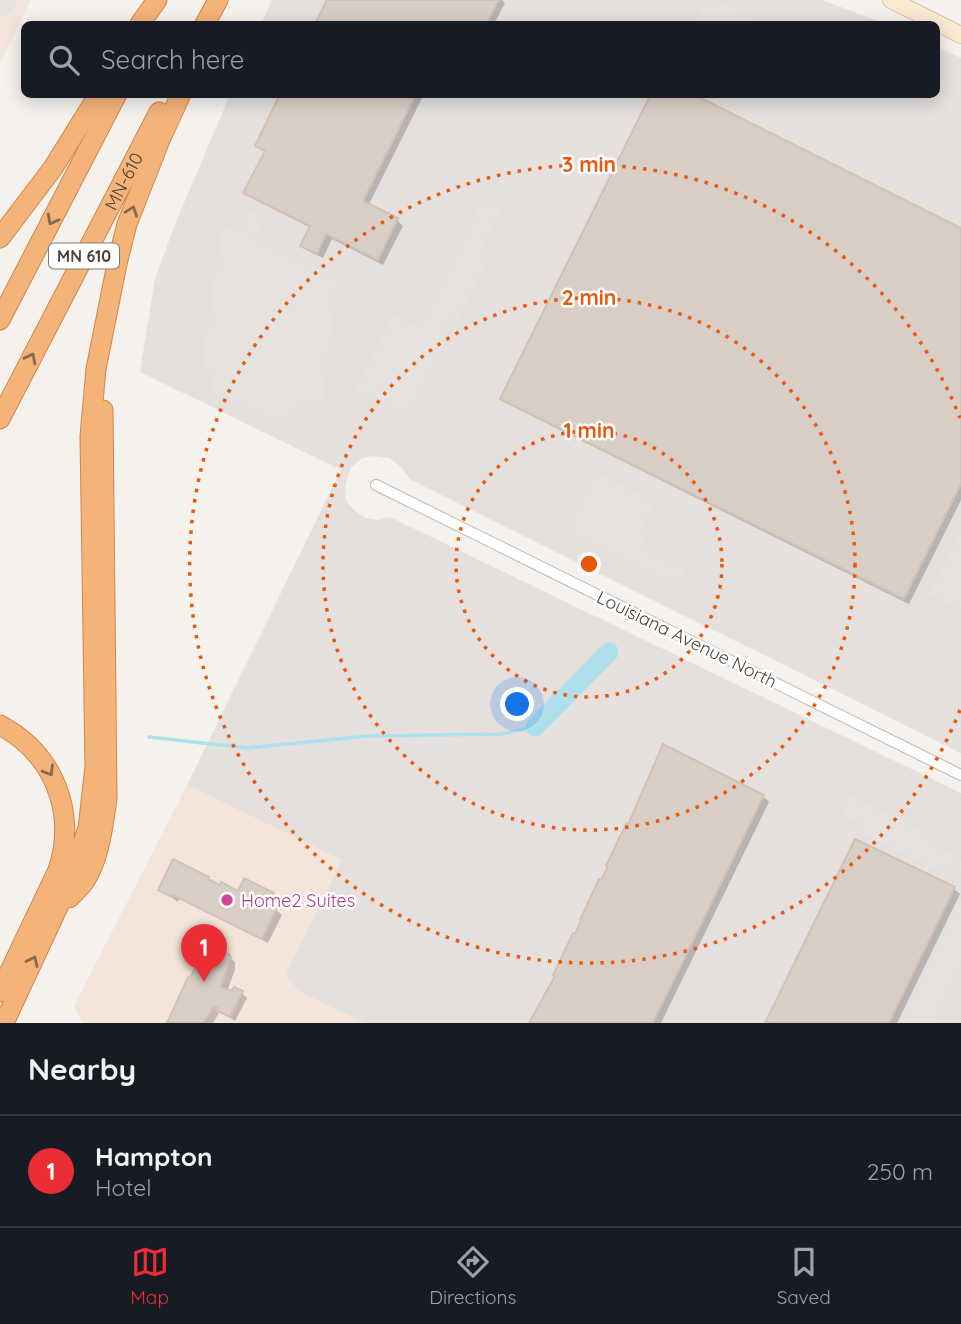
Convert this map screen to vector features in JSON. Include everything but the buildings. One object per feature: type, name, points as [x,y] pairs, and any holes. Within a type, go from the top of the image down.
[{"type":"highway","points":[[143,21],[157,0]]},
{"type":"highway","points":[[155,21],[166,0]]},
{"type":"highway","points":[[207,21],[218,0]]},
{"type":"highway","points":[[214,21],[224,0]]},
{"type":"highway","points":[[0,238],[47,177],[96,98]]},
{"type":"highway","name":"MN 610","points":[[0,320],[115,98]]},
{"type":"highway","name":"MN-610","points":[[0,419],[166,98]]},
{"type":"highway","points":[[4,1023],[56,912],[84,844],[94,784],[90,436],[96,369],[127,224],[178,98]]},
{"type":"highway","points":[[0,725],[28,744],[51,771],[61,798],[66,826],[63,855],[58,870],[0,992]]},
{"type":"street","points":[[891,0],[933,21]]},
{"type":"street","points":[[940,24],[961,35]]},
{"type":"street","name":"Louisiana Avenue North","points":[[376,485],[961,775]]},
{"type":"shaded area","points":[[0,0],[31,0],[0,63]]},
{"type":"shaded area","points":[[0,0],[19,0],[8,15],[0,18]]},
{"type":"shaded area","points":[[272,0],[822,0],[878,21],[262,21]]},
{"type":"shaded area","points":[[707,0],[715,0],[758,21],[696,21]]},
{"type":"shaded area","points":[[940,48],[961,58],[961,753],[411,480],[400,466],[389,458],[363,458],[351,467],[345,485],[346,501],[366,518],[378,520],[390,517],[961,793],[961,1023],[365,1023],[298,991],[286,974],[342,860],[187,785],[341,470],[140,372],[155,279],[175,224],[229,98],[940,98]]},
{"type":"shaded area","points":[[485,196],[504,205],[482,250],[490,255],[458,320],[450,317],[440,336],[447,340],[408,417],[354,390],[392,314],[420,327]]},
{"type":"shaded area","points":[[250,211],[264,218],[255,239],[338,280],[322,402],[312,401],[288,417],[283,426],[210,390],[214,382],[211,374],[201,372],[222,227],[231,230],[245,222]]},
{"type":"shaded area","points":[[596,472],[654,501],[641,527],[648,531],[640,548],[685,570],[675,589],[565,534]]},
{"type":"shaded area","points":[[961,528],[961,610],[928,594]]},
{"type":"shaded area","points":[[187,785],[342,860],[287,974],[298,991],[365,1023],[83,1023],[74,1006]]},
{"type":"shaded area","points":[[841,791],[932,835],[928,843],[961,859],[961,873],[947,866],[943,874],[854,830],[857,822],[845,816],[838,798]]},
{"type":"shaded area","points":[[959,900],[961,965],[932,1023],[899,1023]]},
{"type":"waterway","points":[[535,727],[609,652]]},
{"type":"waterway","points":[[149,737],[247,748],[368,736],[501,734],[535,727]]},
{"type":"place","name":"Home2 Suites","points":[[227,900]]},
{"type":"place","name":"Hampton","points":[[204,982]]}]
